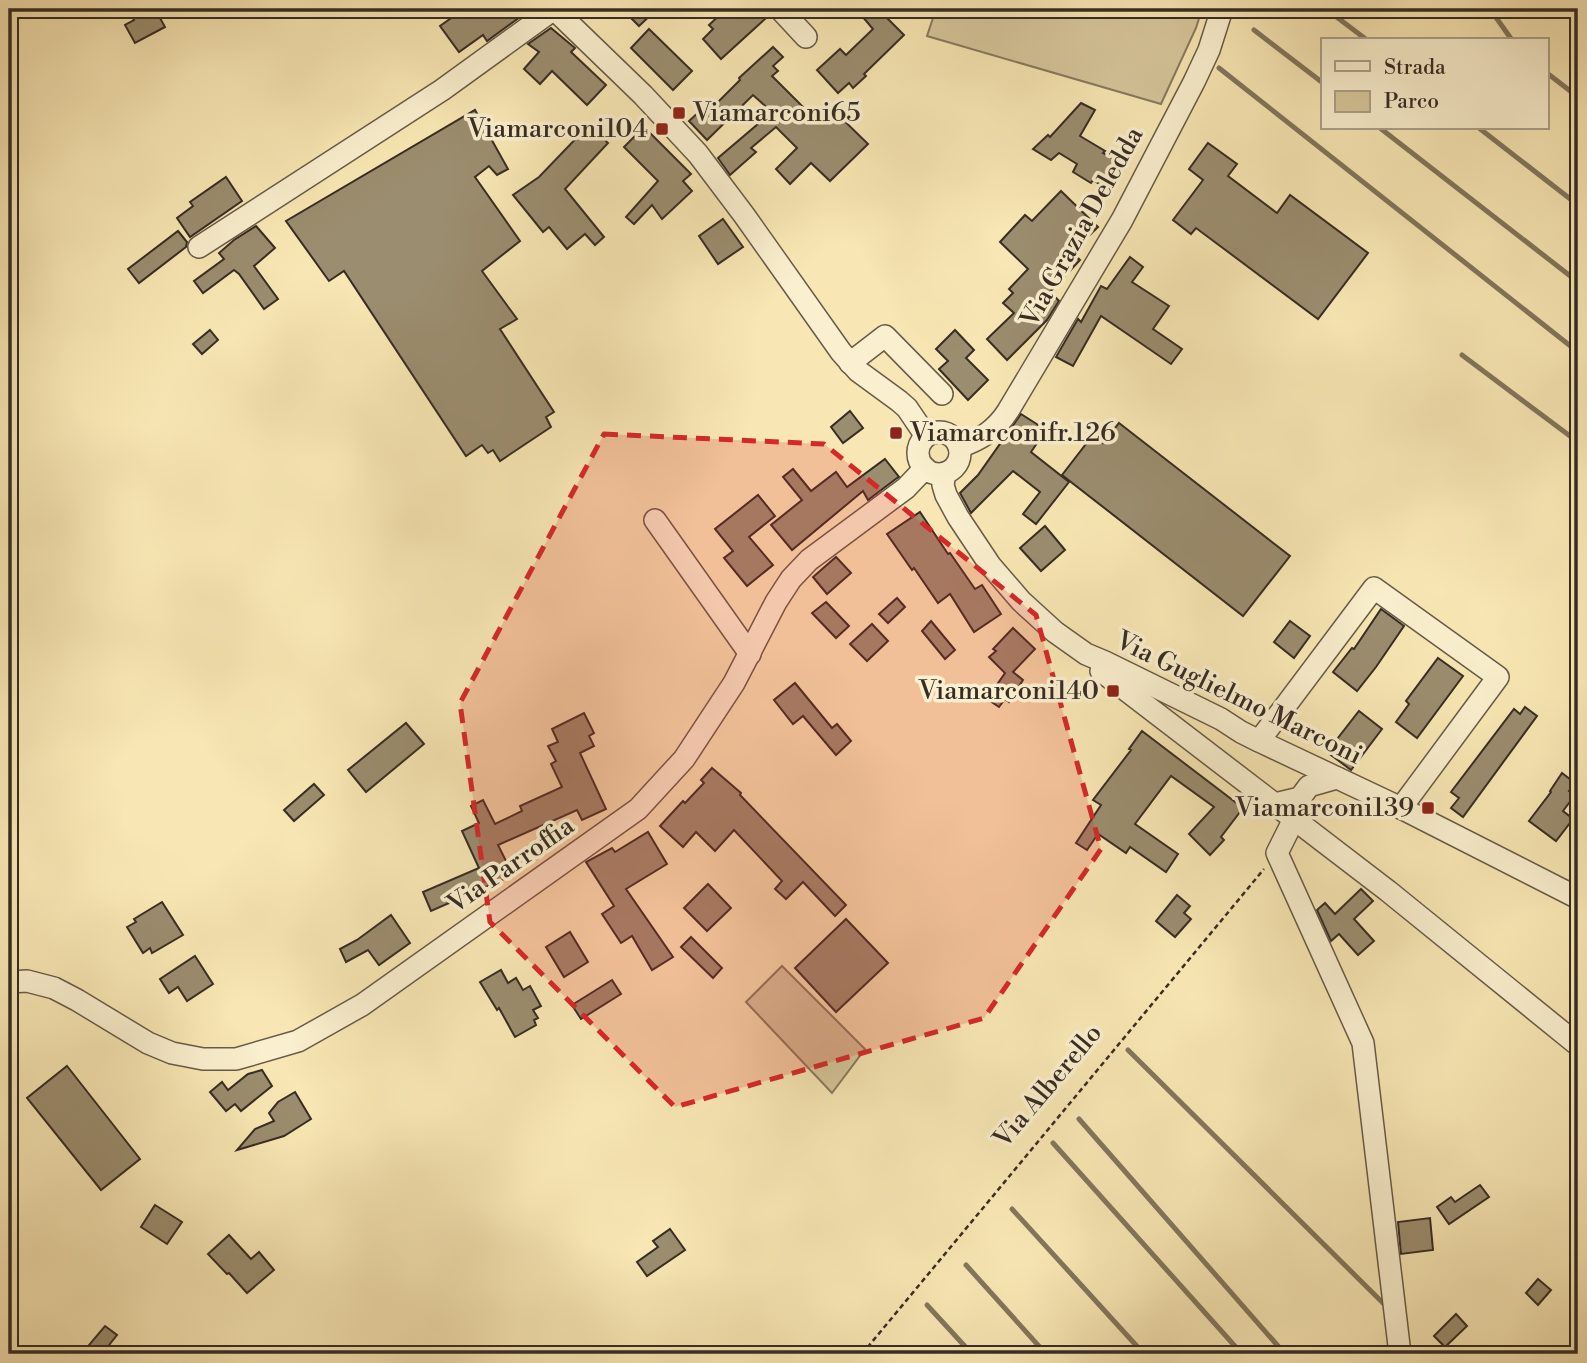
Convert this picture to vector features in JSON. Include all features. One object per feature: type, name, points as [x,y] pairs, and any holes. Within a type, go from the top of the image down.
[{"type":"street","points":[[199,247],[442,90],[554,9],[643,95],[698,154],[850,363],[900,401],[926,436]]},
{"type":"street","points":[[779,9],[806,37]]},
{"type":"street","name":"Via Grazia Deledda","points":[[959,447],[974,443],[989,433],[1008,411],[1122,220],[1194,82],[1209,50],[1222,9]]},
{"type":"street","points":[[850,363],[885,336],[942,394]]},
{"type":"street","points":[[933,432],[947,433],[959,447],[958,461],[951,470],[935,471],[920,463],[918,448],[926,436],[933,432]]},
{"type":"street","name":"Via Parroffia","points":[[9,982],[27,981],[54,988],[148,1043],[172,1053],[203,1059],[236,1059],[298,1041],[362,1005],[638,809],[684,759],[734,683],[791,579],[809,560],[906,488],[935,471]]},
{"type":"street","name":"Via Guglielmo Marconi","points":[[935,471],[958,517],[990,565],[1037,617],[1086,654],[1578,898]]},
{"type":"street","points":[[655,520],[750,654]]},
{"type":"street","points":[[1215,757],[1212,746],[1216,734],[1225,729],[1250,736],[1374,588],[1498,677],[1401,808]]},
{"type":"street","points":[[1086,654],[1100,670],[1275,804],[1301,806],[1388,891],[1578,1045]]},
{"type":"street","points":[[1304,762],[1301,806],[1277,853],[1363,1043],[1399,1354]]},
{"type":"street","points":[[1301,806],[1337,778]]},
{"type":"path","name":"Via Alberello","points":[[862,1354],[1277,853]]},
{"type":"highlighted area","points":[[604,434],[824,444],[1036,615],[1101,849],[984,1018],[675,1107],[490,922],[460,703]]},
{"type":"green space","points":[[936,9],[1202,9],[1161,104],[927,36]]},
{"type":"green space","points":[[782,966],[865,1049],[832,1093],[746,1002]]},
{"type":"building","points":[[137,9],[155,9],[165,27],[135,43],[125,25],[134,20],[130,13]]},
{"type":"building","points":[[464,9],[525,9],[527,12],[487,41],[483,35],[459,52],[440,26]]},
{"type":"building","points":[[622,9],[657,9],[639,26]]},
{"type":"building","points":[[726,9],[755,9],[765,19],[721,59],[703,39],[713,29],[709,25]]},
{"type":"building","points":[[856,9],[878,9],[904,35],[853,88],[849,83],[838,93],[817,70],[840,49],[846,55],[873,29]]},
{"type":"building","points":[[551,28],[575,48],[571,52],[606,85],[587,105],[552,71],[540,84],[524,69],[539,52],[528,44]]},
{"type":"building","points":[[649,29],[692,71],[673,90],[631,48]]},
{"type":"building","points":[[773,47],[783,57],[773,66],[778,71],[772,76],[812,116],[827,104],[868,144],[830,181],[811,163],[790,184],[776,169],[797,148],[776,127],[751,148],[756,152],[730,175],[718,158],[772,112],[753,95],[707,140],[689,121],[700,111],[704,116],[739,78]]},
{"type":"building","points":[[1081,103],[1095,110],[1080,136],[1122,164],[1107,189],[1073,172],[1077,164],[1059,153],[1051,160],[1033,149],[1048,135],[1050,137]]},
{"type":"building","points":[[475,110],[508,169],[497,175],[489,166],[475,177],[520,241],[482,271],[517,319],[500,329],[554,412],[546,417],[551,427],[500,461],[493,450],[488,453],[482,445],[466,456],[344,271],[329,281],[286,221]]},
{"type":"building","points":[[589,125],[608,143],[565,189],[604,237],[595,245],[585,234],[567,249],[549,227],[543,232],[513,195],[539,177]]},
{"type":"building","points":[[644,127],[691,174],[683,181],[692,191],[662,219],[652,205],[634,224],[626,217],[658,181],[624,147]]},
{"type":"building","points":[[1208,143],[1237,164],[1228,176],[1277,213],[1290,195],[1368,253],[1318,319],[1196,228],[1191,234],[1173,220],[1203,180],[1189,169]]},
{"type":"building","points":[[226,177],[242,201],[190,237],[177,218],[193,206],[190,202]]},
{"type":"building","points":[[1061,191],[1098,227],[1072,252],[1080,260],[1050,292],[1059,301],[1047,320],[1007,360],[987,339],[1014,313],[1003,303],[1013,293],[1009,289],[1028,269],[1000,242],[1025,215],[1032,221]]},
{"type":"building","points":[[723,219],[743,247],[718,264],[699,236]]},
{"type":"building","points":[[256,226],[275,248],[254,266],[278,299],[264,309],[234,270],[203,293],[194,281],[224,259],[219,253]]},
{"type":"building","points":[[178,231],[187,242],[186,247],[139,283],[128,269]]},
{"type":"building","points":[[1130,257],[1143,267],[1132,282],[1169,306],[1153,329],[1182,349],[1171,364],[1101,316],[1073,366],[1056,357],[1078,319],[1081,322],[1101,286],[1107,289]]},
{"type":"building","points":[[210,330],[218,340],[202,354],[193,344]]},
{"type":"building","points":[[955,330],[974,350],[966,358],[988,380],[968,400],[939,369],[948,361],[936,349]]},
{"type":"building","points":[[850,411],[863,428],[843,443],[831,427]]},
{"type":"building","points":[[1021,414],[1046,430],[1031,452],[1069,482],[1036,524],[1023,514],[1040,492],[1013,471],[971,513],[960,493],[978,475]]},
{"type":"building","points":[[1119,423],[1290,556],[1243,616],[1062,475],[1093,435],[1103,443]]},
{"type":"building","points":[[885,459],[899,477],[868,500],[863,491],[792,550],[771,525],[802,500],[783,477],[793,469],[811,491],[836,472],[847,487]]},
{"type":"building","points":[[758,495],[775,516],[749,537],[773,565],[747,586],[724,558],[733,551],[715,529]]},
{"type":"building","points":[[920,512],[975,589],[982,585],[1001,614],[974,632],[950,594],[938,603],[887,534]]},
{"type":"building","points":[[1045,526],[1065,550],[1041,571],[1020,548]]},
{"type":"building","points":[[836,557],[851,573],[827,594],[813,577]]},
{"type":"building","points":[[897,598],[905,607],[888,623],[879,614]]},
{"type":"building","points":[[826,602],[849,626],[836,638],[812,613]]},
{"type":"building","points":[[1381,609],[1404,626],[1357,691],[1333,672],[1352,648],[1354,649]]},
{"type":"building","points":[[931,621],[955,650],[945,659],[922,631]]},
{"type":"building","points":[[1290,621],[1310,636],[1294,658],[1274,642]]},
{"type":"building","points":[[872,624],[888,641],[867,661],[850,644]]},
{"type":"building","points":[[1013,628],[1035,649],[1013,672],[1023,680],[1009,702],[1005,699],[999,707],[987,699],[1005,673],[989,657]]},
{"type":"building","points":[[1438,658],[1463,676],[1417,738],[1396,722],[1409,704],[1406,701]]},
{"type":"building","points":[[795,683],[832,728],[837,724],[851,741],[836,755],[803,716],[793,724],[774,700]]},
{"type":"building","points":[[1525,707],[1537,716],[1463,817],[1451,808],[1459,798],[1451,792],[1514,709],[1520,714]]},
{"type":"building","points":[[1359,711],[1382,729],[1351,770],[1327,752]]},
{"type":"building","points":[[584,713],[594,733],[589,736],[594,746],[580,753],[606,809],[582,820],[577,810],[498,845],[513,875],[431,911],[423,892],[479,868],[462,831],[479,823],[471,806],[483,800],[495,824],[522,811],[520,806],[562,787],[551,764],[556,761],[548,746],[558,742],[552,729]]},
{"type":"building","points":[[406,723],[424,744],[366,792],[348,770]]},
{"type":"building","points":[[1142,731],[1243,808],[1221,837],[1224,840],[1210,855],[1189,834],[1214,807],[1171,776],[1135,824],[1178,854],[1166,872],[1130,847],[1126,853],[1098,834],[1087,850],[1076,843],[1101,805],[1093,800]]},
{"type":"building","points":[[712,768],[741,793],[846,905],[835,916],[803,882],[786,899],[775,889],[782,881],[734,830],[715,851],[696,832],[683,847],[660,826],[704,783],[701,780]]},
{"type":"building","points":[[1562,773],[1575,783],[1569,791],[1575,795],[1563,811],[1573,819],[1556,841],[1529,821]]},
{"type":"building","points":[[314,784],[324,795],[294,821],[284,810]]},
{"type":"building","points":[[648,832],[667,864],[626,889],[673,957],[652,970],[632,936],[621,943],[602,914],[614,906],[586,862],[612,848],[615,852]]},
{"type":"building","points":[[708,884],[731,908],[707,931],[684,908]]},
{"type":"building","points":[[1361,889],[1373,901],[1354,919],[1374,941],[1358,955],[1339,934],[1331,941],[1317,910],[1325,903],[1335,914]]},
{"type":"building","points":[[1177,895],[1190,906],[1184,913],[1191,919],[1175,937],[1156,921]]},
{"type":"building","points":[[162,902],[183,935],[152,953],[150,948],[143,953],[127,927],[136,922],[134,919]]},
{"type":"building","points":[[391,915],[410,943],[379,965],[368,950],[346,962],[340,949]]},
{"type":"building","points":[[846,919],[888,963],[836,1012],[795,968]]},
{"type":"building","points":[[570,932],[588,962],[564,977],[546,947]]},
{"type":"building","points":[[691,937],[722,968],[713,978],[681,947]]},
{"type":"building","points":[[195,956],[213,984],[187,1001],[178,987],[169,993],[160,979]]},
{"type":"building","points":[[501,970],[508,983],[516,978],[523,990],[530,986],[541,1006],[533,1010],[538,1018],[534,1020],[536,1025],[515,1037],[480,982]]},
{"type":"building","points":[[612,980],[621,994],[581,1019],[572,1005]]},
{"type":"building","points":[[67,1066],[140,1159],[101,1190],[27,1098]]},
{"type":"building","points":[[262,1070],[272,1086],[241,1111],[235,1104],[226,1111],[210,1092],[222,1082],[228,1090],[248,1074]]},
{"type":"building","points":[[295,1092],[311,1119],[284,1136],[237,1150],[255,1129],[274,1121],[269,1113],[278,1102]]},
{"type":"building","points":[[1480,1185],[1489,1197],[1449,1224],[1437,1207],[1451,1197],[1455,1202]]},
{"type":"building","points":[[155,1205],[182,1222],[167,1244],[141,1227]]},
{"type":"building","points":[[1430,1218],[1433,1250],[1401,1254],[1398,1222]]},
{"type":"building","points":[[670,1229],[685,1250],[647,1276],[637,1262],[658,1247],[653,1241]]},
{"type":"building","points":[[229,1235],[251,1259],[259,1252],[274,1270],[247,1293],[208,1254]]},
{"type":"building","points":[[1538,1279],[1551,1290],[1538,1305],[1526,1293]]},
{"type":"building","points":[[1456,1314],[1467,1326],[1445,1347],[1434,1336]]},
{"type":"building","points":[[105,1326],[117,1335],[100,1354],[89,1345]]},
{"type":"waterway","points":[[1326,9],[1364,38]]},
{"type":"waterway","points":[[1490,9],[1511,38]]},
{"type":"waterway","points":[[1254,30],[1321,81]]},
{"type":"waterway","points":[[1219,68],[1578,352]]},
{"type":"waterway","points":[[1548,74],[1578,97]]},
{"type":"waterway","points":[[1383,130],[1578,282]]},
{"type":"waterway","points":[[1482,130],[1578,205]]},
{"type":"waterway","points":[[1462,355],[1578,442]]},
{"type":"waterway","points":[[1128,1050],[1387,1307]]},
{"type":"waterway","points":[[1079,1119],[1285,1354]]},
{"type":"waterway","points":[[1053,1143],[1242,1354]]},
{"type":"waterway","points":[[1012,1209],[1144,1354]]},
{"type":"waterway","points":[[966,1265],[1046,1354]]},
{"type":"waterway","points":[[927,1305],[972,1354]]},
{"type":"place","name":"Viamarconi65","points":[[679,113]]},
{"type":"place","name":"Viamarconi104","points":[[662,129]]},
{"type":"place","name":"Viamarconifr.126","points":[[896,433]]},
{"type":"place","name":"Viamarconi140","points":[[1113,691]]},
{"type":"place","name":"Viamarconi139","points":[[1428,808]]}]
